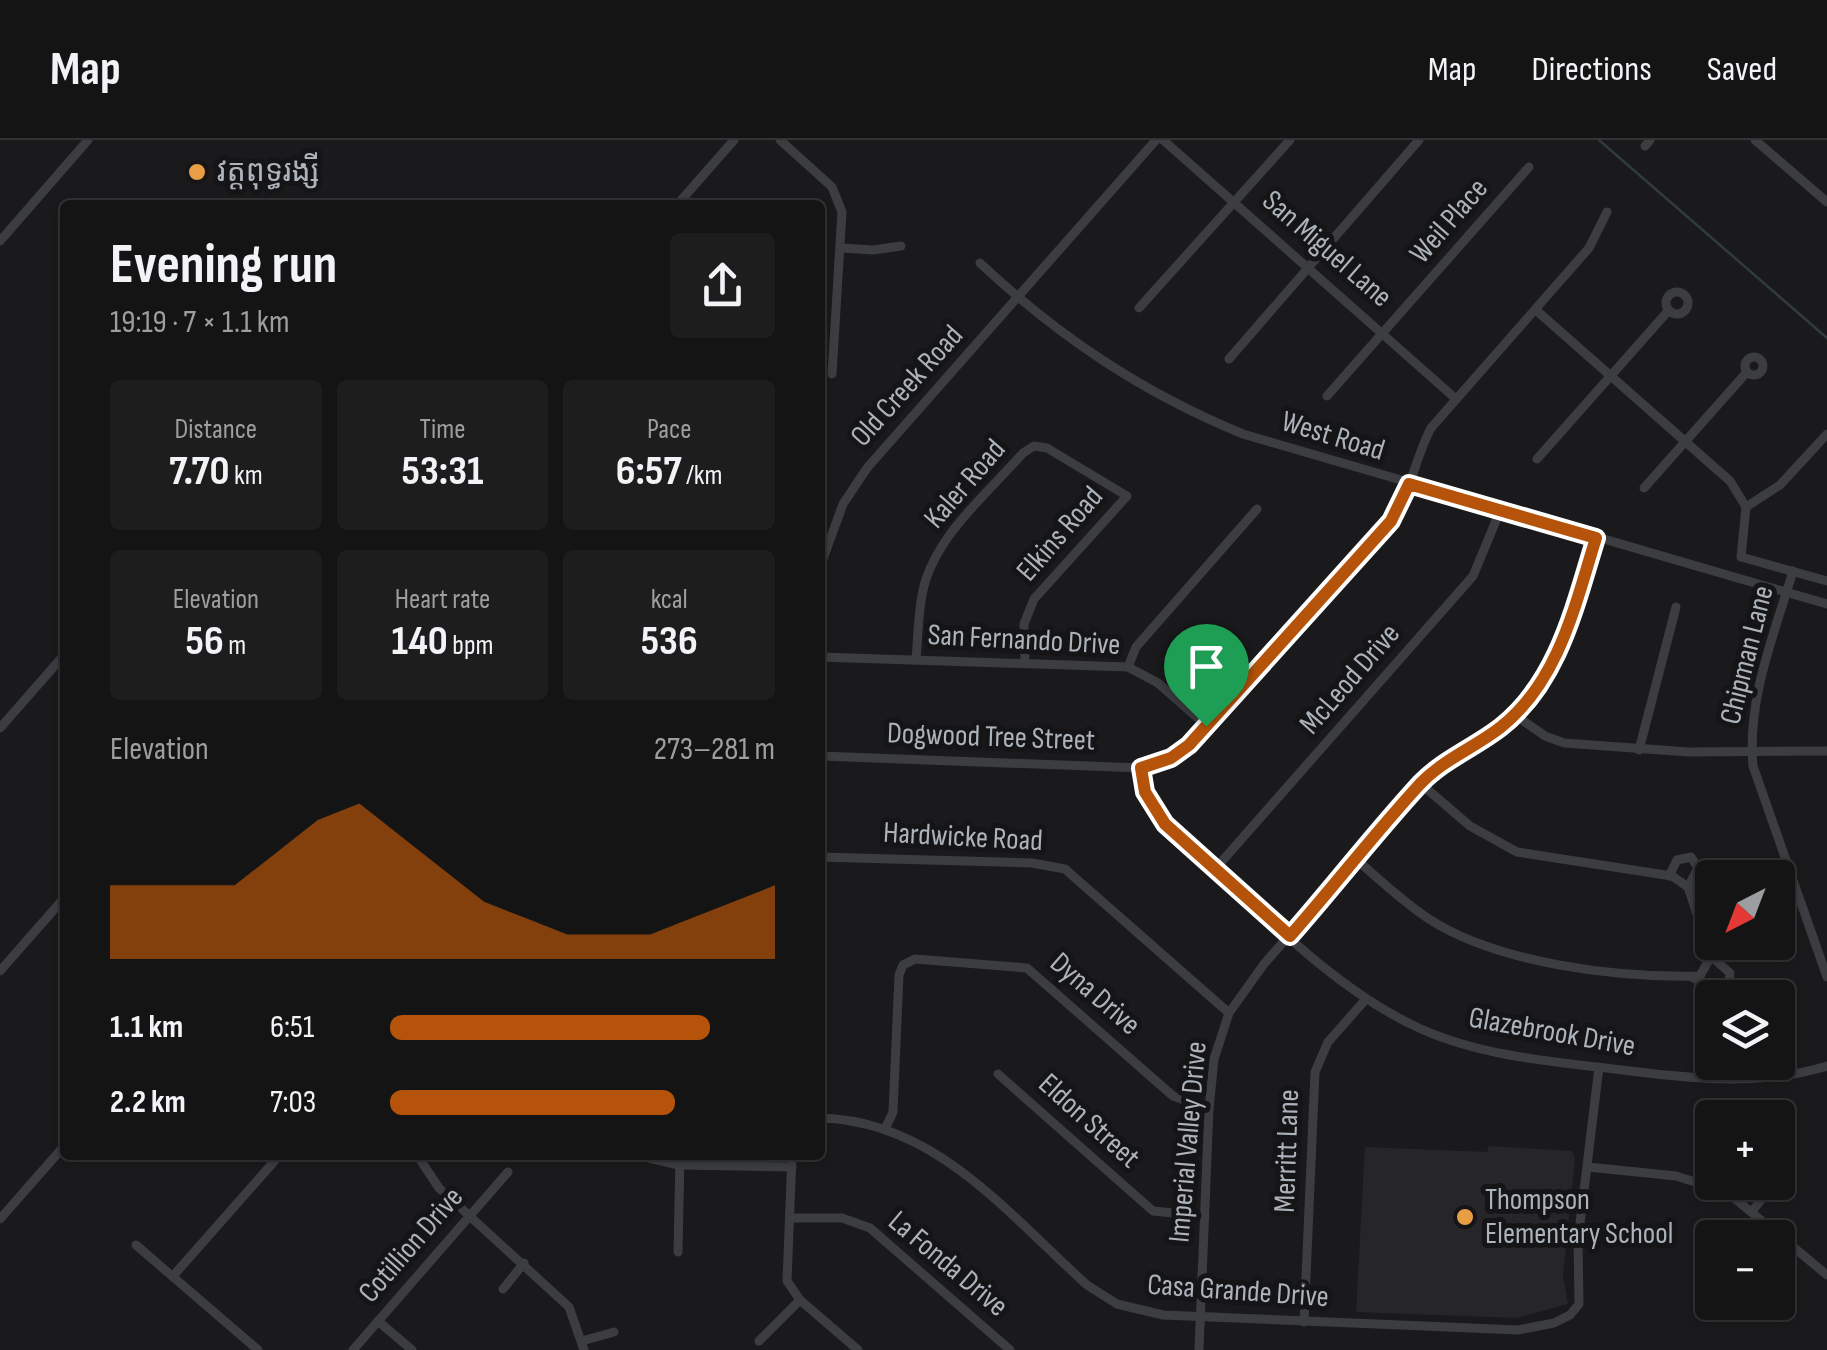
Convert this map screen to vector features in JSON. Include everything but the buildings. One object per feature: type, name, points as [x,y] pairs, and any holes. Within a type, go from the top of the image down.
[{"type":"street","points":[[0,240],[88,140]]},
{"type":"street","points":[[681,200],[734,140]]},
{"type":"street","points":[[780,140],[836,192],[842,212],[832,374]]},
{"type":"street","name":"San Miguel Lane","points":[[1160,140],[1456,399]]},
{"type":"street","name":"Old Creek Road","points":[[825,553],[842,504],[868,468],[1160,140]]},
{"type":"street","points":[[1139,308],[1290,140]]},
{"type":"street","points":[[1229,358],[1418,140]]},
{"type":"street","points":[[1755,140],[1827,202]]},
{"type":"street","name":"Weil Place","points":[[1327,396],[1529,167]]},
{"type":"street","name":"Dogwood Tree Street","points":[[825,756],[1141,768],[1171,758],[1206,726],[1391,521],[1419,451],[1456,399],[1537,311],[1600,234],[1607,212]]},
{"type":"street","points":[[842,248],[874,250],[901,246]]},
{"type":"street","name":"West Road","points":[[980,263],[1018,298],[1110,367],[1165,399],[1260,440],[1827,604]]},
{"type":"street","points":[[1536,459],[1670,310]]},
{"type":"street","points":[[1537,311],[1730,480],[1746,507],[1741,557],[1827,580]]},
{"type":"street","points":[[1644,488],[1746,372]]},
{"type":"street","points":[[1746,507],[1780,485],[1827,434]]},
{"type":"street","name":"Kaler Road","points":[[916,660],[921,600],[931,565],[943,544],[1023,453],[1034,446],[1047,448],[1127,496]]},
{"type":"street","name":"Elkins Road","points":[[1026,664],[1024,624],[1034,599],[1127,496]]},
{"type":"street","points":[[1128,668],[1136,647],[1257,509]]},
{"type":"street","name":"McLeod Drive","points":[[1216,868],[1473,576],[1500,511]]},
{"type":"street","name":"Imperial Valley Drive","points":[[1199,1350],[1214,1059],[1228,1013],[1421,784],[1447,759],[1515,715],[1556,655],[1596,538]]},
{"type":"street","name":"Chipman Lane","points":[[1793,571],[1753,714],[1752,752],[1827,976]]},
{"type":"street","points":[[1639,750],[1676,607]]},
{"type":"street","name":"San Fernando Drive","points":[[825,657],[1128,668],[1158,682],[1206,726]]},
{"type":"street","points":[[0,728],[60,661]]},
{"type":"street","points":[[1515,715],[1545,736],[1564,743],[1639,750],[1827,751]]},
{"type":"street","name":"Glazebrook Drive","points":[[1141,768],[1153,808],[1216,868],[1366,999],[1424,1030],[1481,1049],[1599,1067],[1737,1080],[1827,1066]]},
{"type":"street","points":[[1421,784],[1470,826],[1518,852],[1669,876],[1688,887],[1695,907]]},
{"type":"street","name":"Hardwicke Road","points":[[825,857],[1032,863],[1065,869],[1228,1013]]},
{"type":"street","points":[[1669,876],[1677,860],[1692,857],[1698,868],[1688,887]]},
{"type":"street","points":[[1357,860],[1431,920],[1489,948],[1588,968],[1675,976],[1700,976],[1710,960]]},
{"type":"street","points":[[0,972],[60,904]]},
{"type":"street","name":"Dyna Drive","points":[[886,1127],[893,1112],[898,974],[903,965],[915,959],[1027,968],[1173,1096],[1210,1109]]},
{"type":"street","points":[[1692,976],[1720,995],[1728,990],[1730,973],[1716,960]]},
{"type":"street","name":"Merritt Lane","points":[[1304,1322],[1315,1072],[1328,1042],[1366,999]]},
{"type":"street","points":[[1599,1067],[1588,1166],[1695,1181]]},
{"type":"street","name":"Eldon Street","points":[[998,1074],[1153,1211],[1204,1216]]},
{"type":"street","name":"Casa Grande Drive","points":[[825,1119],[886,1127],[938,1153],[1100,1295],[1135,1309],[1201,1317],[1518,1330],[1570,1315],[1579,1304],[1578,1240],[1588,1166]]},
{"type":"street","points":[[0,1218],[60,1151]]},
{"type":"street","points":[[173,1276],[276,1160]]},
{"type":"street","points":[[420,1160],[439,1188],[569,1307],[583,1345],[614,1332]]},
{"type":"street","points":[[678,1252],[679,1160],[792,1167]]},
{"type":"street","points":[[792,1160],[787,1282],[800,1300],[858,1350]]},
{"type":"street","name":"Cotillion Drive","points":[[352,1350],[508,1172]]},
{"type":"street","points":[[1739,1200],[1827,1275]]},
{"type":"street","points":[[1752,1211],[1761,1200]]},
{"type":"street","name":"La Fonda Drive","points":[[790,1218],[842,1218],[870,1228],[1010,1350]]},
{"type":"street","points":[[136,1245],[258,1350]]},
{"type":"street","points":[[503,1289],[524,1263]]},
{"type":"street","points":[[760,1341],[800,1300]]},
{"type":"street","points":[[378,1321],[412,1350]]},
{"type":"shaded area","name":"Thompson Elementary School","points":[[1489,1146],[1572,1151],[1575,1158],[1563,1276],[1568,1304],[1516,1318],[1356,1312],[1365,1147],[1487,1152]]},
{"type":"waterway","points":[[1599,140],[1827,338]]},
{"type":"place","name":"វត្តពុទ្ធរង្សី","points":[[197,172]]},
{"type":"place","name":"Thompson Elementary School","points":[[1465,1217]]},
{"type":"route","points":[[1409,484],[1596,538],[1556,655],[1531,696],[1499,728],[1447,759],[1421,784],[1290,936],[1165,824],[1145,792],[1141,768],[1171,758],[1206,726],[1391,521],[1409,484]]}]
